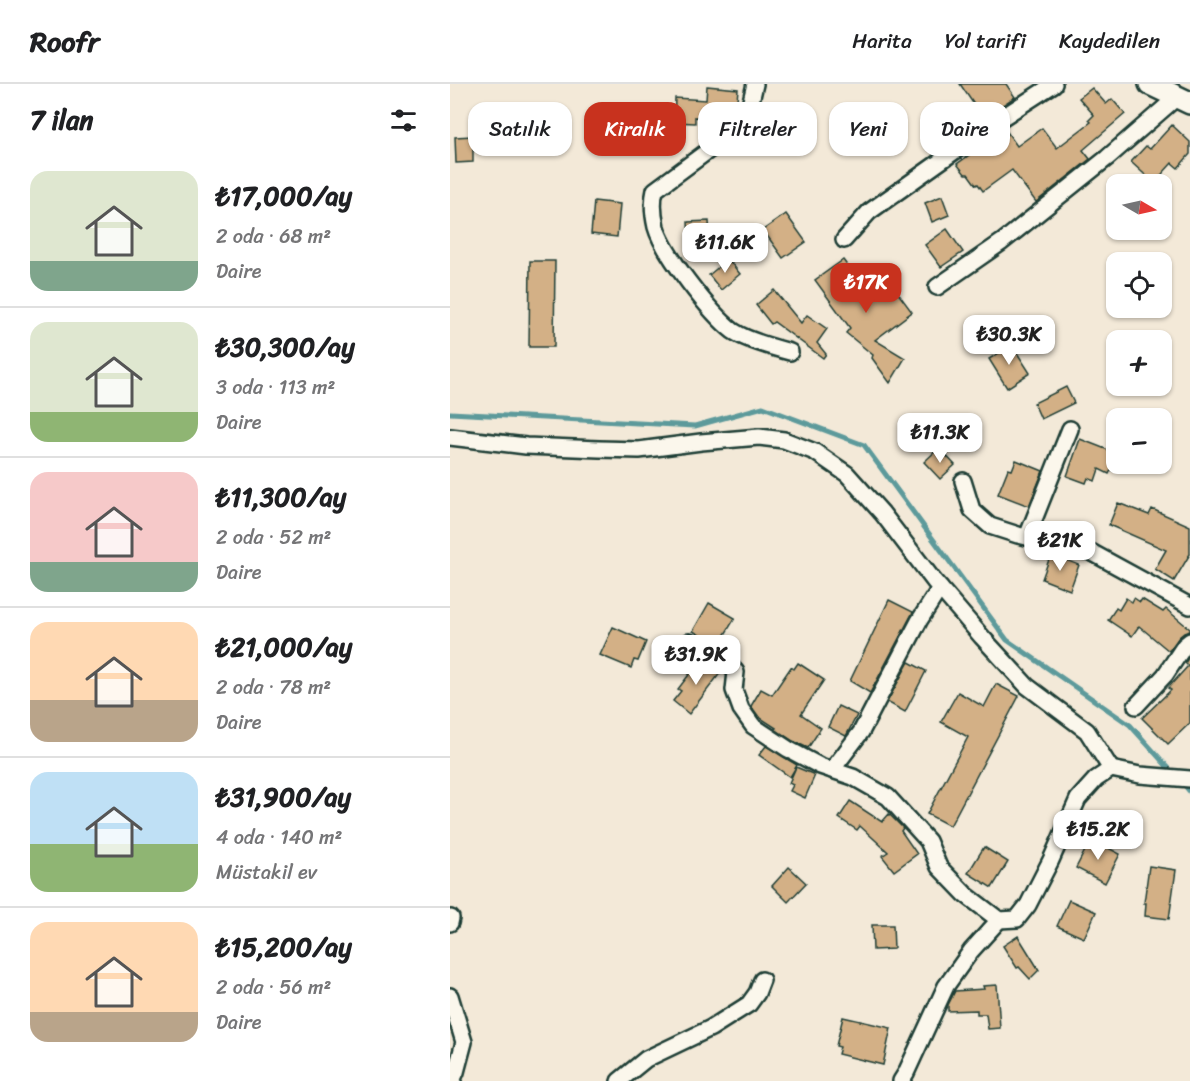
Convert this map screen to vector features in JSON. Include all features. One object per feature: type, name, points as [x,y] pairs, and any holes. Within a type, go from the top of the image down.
[{"type":"main road","points":[[1150,84],[1184,100]]},
{"type":"street","points":[[755,84],[748,114],[724,140],[655,190],[652,201],[657,229],[673,261],[712,311],[735,332],[768,346],[790,352]]},
{"type":"street","points":[[844,240],[869,212],[1000,119],[1054,84]]},
{"type":"street","points":[[937,287],[1002,242],[1184,100]]},
{"type":"street","points":[[1027,537],[1070,429]]},
{"type":"street","points":[[450,437],[526,446],[639,450],[759,437],[784,440],[815,452],[847,474],[882,513],[940,588],[1027,686],[1087,731],[1111,769],[1140,776],[1190,779]]},
{"type":"street","points":[[963,481],[972,510],[990,526],[1091,552],[1190,606]]},
{"type":"street","points":[[832,770],[861,732],[940,588]]},
{"type":"street","points":[[1136,706],[1165,675],[1190,641]]},
{"type":"street","points":[[689,642],[725,660],[736,672],[734,690],[741,709],[753,726],[819,766],[853,777],[888,797],[928,841],[939,867],[965,894],[999,920],[1017,919],[1023,912],[1051,860],[1078,800],[1096,779],[1111,769]]},
{"type":"street","points":[[901,1081],[946,986],[971,951],[999,920]]},
{"type":"street","points":[[619,1081],[646,1059],[711,1028],[749,1004],[762,980]]},
{"type":"street","points":[[450,996],[464,1042],[452,1081]]},
{"type":"building","points":[[960,84],[1006,84],[1015,97],[1007,102],[972,102]]},
{"type":"building","points":[[707,86],[738,89],[737,102],[698,102],[698,118],[695,117],[695,123],[686,123],[686,102],[675,102],[675,98],[706,100]]},
{"type":"building","points":[[1092,88],[1106,104],[1112,99],[1125,114],[1083,150],[1090,159],[1036,202],[1012,170],[983,191],[957,164],[968,156],[1010,156],[1010,136],[1017,146],[1042,128],[1057,148],[1091,122],[1089,120],[1094,115],[1079,98]]},
{"type":"building","points":[[1172,125],[1190,142],[1190,154],[1178,168],[1172,163],[1162,174],[1144,174],[1131,162],[1146,146],[1150,149]]},
{"type":"building","points":[[468,136],[468,156],[473,156],[473,162],[456,163],[455,137]]},
{"type":"building","points":[[942,196],[949,215],[932,222],[925,203]]},
{"type":"building","points":[[594,201],[620,204],[617,237],[591,234]]},
{"type":"building","points":[[786,214],[806,242],[783,258],[763,230]]},
{"type":"building","points":[[709,221],[710,239],[689,240],[688,222]]},
{"type":"building","points":[[947,229],[963,252],[941,267],[925,245]]},
{"type":"building","points":[[728,259],[740,274],[721,290],[709,275]]},
{"type":"building","points":[[843,260],[873,300],[892,285],[912,312],[875,340],[905,358],[890,383],[872,358],[873,355],[846,333],[850,328],[815,280]]},
{"type":"building","points":[[530,261],[555,261],[554,347],[529,347]]},
{"type":"building","points":[[774,290],[801,323],[807,315],[827,329],[817,343],[826,354],[823,358],[774,322],[771,324],[756,305]]},
{"type":"building","points":[[1012,345],[1030,373],[1007,388],[989,359]]},
{"type":"building","points":[[1066,387],[1074,403],[1041,419],[1034,403]]},
{"type":"building","points":[[1080,439],[1106,449],[1106,472],[1099,469],[1095,481],[1088,478],[1086,483],[1067,476]]},
{"type":"building","points":[[939,448],[955,465],[940,479],[924,462]]},
{"type":"building","points":[[1016,460],[1043,471],[1029,506],[998,494],[1008,469],[1012,470]]},
{"type":"building","points":[[1118,503],[1149,515],[1152,509],[1190,526],[1190,554],[1174,581],[1155,569],[1166,550],[1109,525]]},
{"type":"building","points":[[1051,554],[1079,565],[1070,590],[1042,579]]},
{"type":"building","points":[[1126,598],[1132,602],[1134,598],[1140,602],[1142,599],[1163,612],[1166,609],[1190,631],[1179,637],[1169,651],[1139,626],[1132,636],[1108,620],[1116,608],[1119,610]]},
{"type":"building","points":[[889,600],[913,612],[870,693],[850,681]]},
{"type":"building","points":[[709,603],[735,618],[718,646],[693,631]]},
{"type":"building","points":[[613,627],[646,642],[638,661],[634,660],[631,668],[600,655]]},
{"type":"building","points":[[1190,655],[1190,723],[1168,744],[1142,718],[1171,690],[1168,688],[1188,666],[1185,663]]},
{"type":"building","points":[[701,659],[721,672],[689,714],[673,701],[681,691],[678,689]]},
{"type":"building","points":[[909,662],[926,671],[905,712],[887,702]]},
{"type":"building","points":[[798,663],[824,680],[801,714],[821,728],[808,748],[775,729],[759,717],[751,706],[761,689],[772,695],[791,667],[794,669]]},
{"type":"building","points":[[996,684],[1019,696],[950,826],[927,814],[968,737],[941,722],[958,692],[984,707]]},
{"type":"building","points":[[838,706],[857,715],[846,736],[828,727]]},
{"type":"building","points":[[766,746],[797,765],[790,777],[759,755]]},
{"type":"building","points":[[796,767],[815,775],[805,798],[790,791],[793,785],[789,783]]},
{"type":"building","points":[[850,801],[882,822],[889,814],[903,828],[901,831],[917,854],[894,871],[882,856],[888,852],[860,826],[857,830],[839,818]]},
{"type":"building","points":[[1091,839],[1120,854],[1105,883],[1076,868]]},
{"type":"building","points":[[984,847],[1008,862],[992,888],[968,873]]},
{"type":"building","points":[[1149,866],[1176,870],[1169,919],[1145,916],[1146,903],[1144,903]]},
{"type":"building","points":[[789,867],[806,883],[788,902],[772,886]]},
{"type":"building","points":[[1069,900],[1096,912],[1084,938],[1057,926]]},
{"type":"building","points":[[872,925],[893,925],[894,949],[873,950]]},
{"type":"building","points":[[1018,936],[1039,970],[1030,979],[1019,967],[1017,968],[1003,946]]},
{"type":"building","points":[[997,985],[1000,1028],[988,1029],[986,1014],[977,1014],[977,1010],[948,1011],[948,1005],[955,991],[984,989],[983,986]]},
{"type":"building","points":[[843,1017],[891,1028],[883,1065],[838,1054],[840,1047],[836,1046]]},
{"type":"waterway","points":[[450,413],[695,426],[763,407],[864,445],[1007,640],[1130,725],[1173,773]]},
{"type":"waterway","points":[[1182,782],[1190,792]]}]
